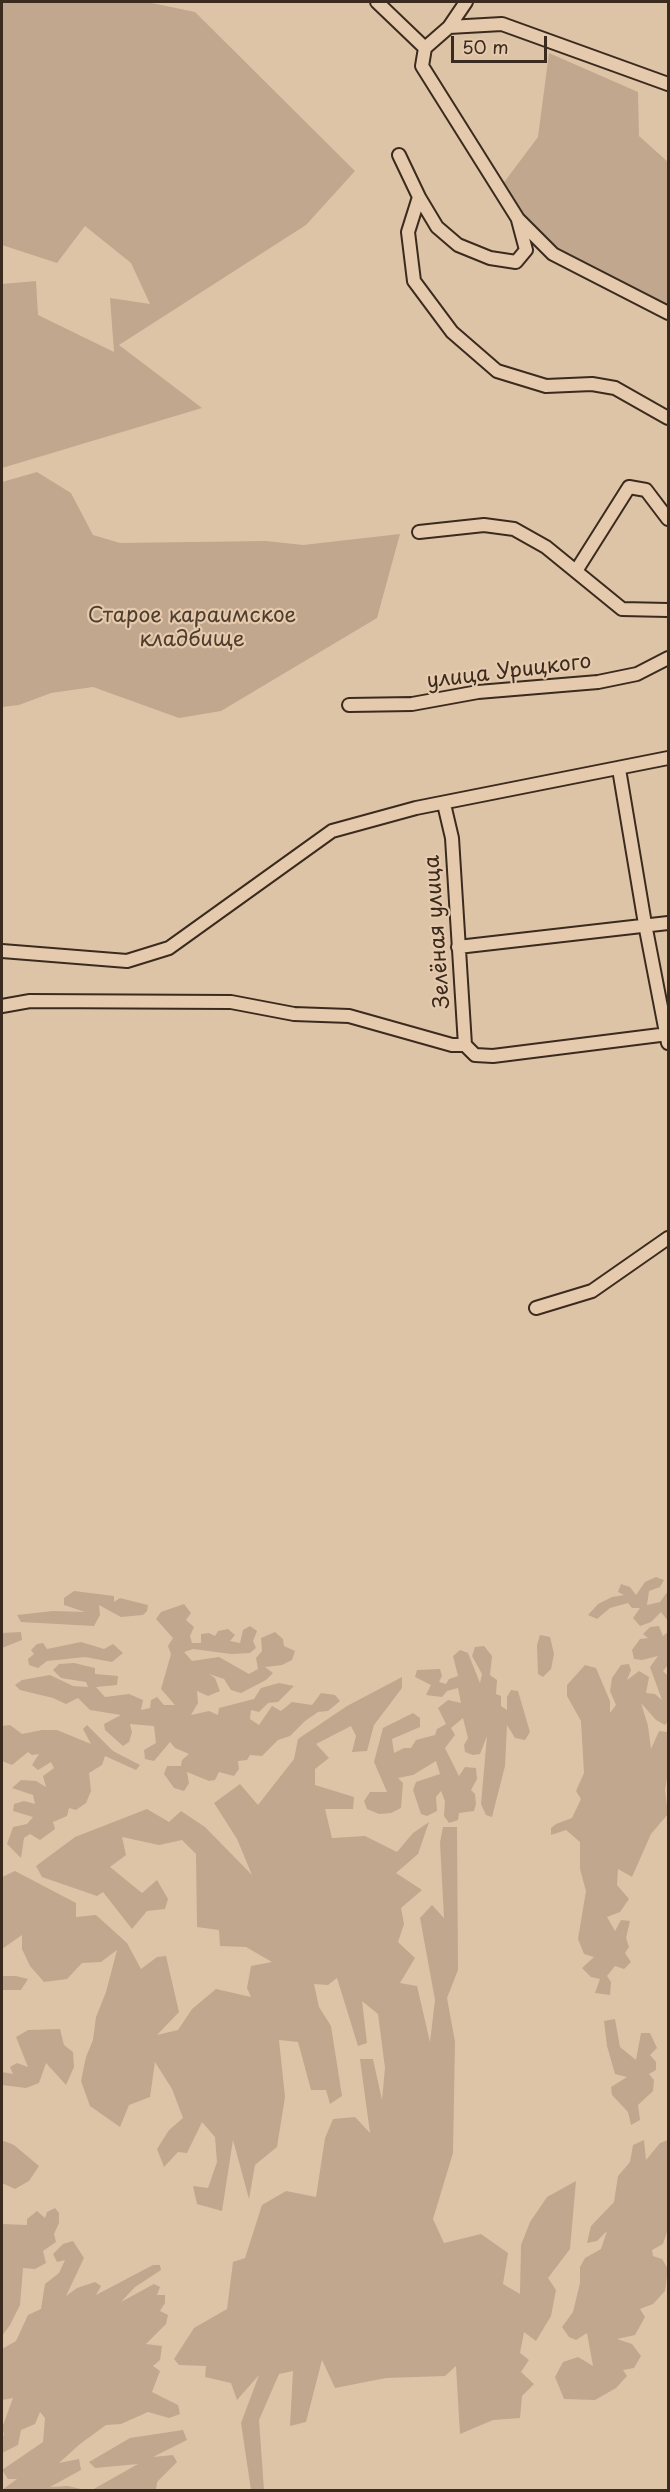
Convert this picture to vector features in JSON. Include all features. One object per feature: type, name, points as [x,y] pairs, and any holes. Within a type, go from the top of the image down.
[{"type":"street","points":[[377,2],[425,48]]},
{"type":"street","points":[[466,2],[449,27],[425,48],[422,66],[518,219],[554,254],[669,313]]},
{"type":"street","points":[[449,27],[502,24],[669,84]]},
{"type":"street","points":[[399,155],[419,197],[438,227],[458,245],[490,258],[516,262],[526,250],[518,219]]},
{"type":"street","points":[[419,197],[408,232],[414,281],[452,333],[497,371],[546,386],[592,384],[615,388],[669,418]]},
{"type":"street","points":[[576,571],[629,487],[646,490],[669,519]]},
{"type":"street","points":[[419,532],[484,525],[514,529],[546,547],[622,609],[669,610]]},
{"type":"street","name":"улица Урицкого","points":[[349,705],[412,704],[478,692],[598,682],[637,674],[669,658]]},
{"type":"street","points":[[2,951],[127,962],[169,948],[332,831],[416,808],[669,758]]},
{"type":"street","points":[[2,1006],[30,1001],[231,1002],[294,1014],[348,1016],[452,1045],[465,1045],[475,1055],[493,1056],[668,1037],[645,924],[619,769]]},
{"type":"street","name":"Зелёная улица","points":[[444,804],[452,838],[465,1045]]},
{"type":"street","points":[[458,947],[669,922]]},
{"type":"street","points":[[536,1308],[592,1291],[669,1238]]},
{"type":"green space","points":[[2,2],[147,2],[195,12],[355,171],[306,225],[119,345],[202,408],[2,468],[2,284],[36,281],[38,315],[114,352],[110,298],[150,304],[131,263],[85,226],[57,263],[2,245]]},
{"type":"green space","points":[[549,53],[638,92],[639,136],[668,162],[668,308],[551,248],[499,189],[538,137]]},
{"type":"green space","name":"Старое караимское кладбище","points":[[37,472],[71,493],[93,535],[120,543],[266,541],[303,545],[400,534],[377,618],[221,711],[179,718],[93,687],[51,693],[19,705],[2,707],[2,482]]},
{"type":"green space","points":[[656,1577],[664,1580],[660,1587],[649,1591],[647,1605],[660,1602],[668,1591],[668,1621],[661,1612],[651,1622],[640,1626],[633,1618],[640,1608],[632,1608],[628,1603],[610,1608],[597,1619],[588,1615],[598,1604],[612,1597],[624,1595],[618,1592],[621,1584],[630,1587],[636,1595],[645,1582]]},
{"type":"green space","points":[[74,1591],[114,1596],[114,1602],[120,1598],[148,1605],[147,1611],[143,1615],[121,1617],[99,1605],[100,1615],[94,1626],[21,1622],[17,1615],[53,1611],[85,1612],[64,1605],[64,1598]]},
{"type":"green space","points":[[184,1604],[191,1613],[186,1620],[194,1627],[190,1636],[192,1643],[201,1643],[201,1634],[209,1633],[215,1636],[218,1631],[228,1629],[235,1635],[230,1641],[240,1643],[243,1630],[250,1626],[257,1631],[253,1641],[256,1648],[250,1653],[231,1654],[193,1649],[184,1652],[192,1661],[219,1657],[249,1674],[258,1669],[256,1658],[262,1651],[261,1638],[275,1632],[283,1639],[284,1646],[295,1651],[292,1660],[282,1665],[265,1667],[273,1673],[266,1680],[241,1693],[231,1690],[224,1679],[209,1674],[215,1678],[220,1691],[208,1696],[197,1691],[198,1703],[191,1715],[209,1711],[218,1715],[219,1708],[254,1699],[261,1688],[279,1683],[294,1686],[278,1702],[268,1703],[259,1712],[251,1710],[250,1719],[259,1725],[272,1706],[281,1711],[292,1702],[312,1705],[321,1693],[335,1695],[340,1701],[328,1711],[318,1712],[305,1721],[290,1736],[278,1740],[262,1756],[250,1755],[247,1760],[238,1761],[239,1769],[234,1776],[219,1772],[215,1780],[209,1781],[187,1772],[189,1783],[184,1791],[174,1788],[164,1774],[167,1766],[181,1766],[182,1760],[189,1754],[175,1748],[170,1742],[154,1761],[145,1759],[144,1750],[156,1743],[154,1726],[130,1724],[132,1732],[129,1742],[123,1746],[105,1730],[104,1724],[121,1715],[90,1710],[78,1698],[66,1704],[53,1698],[20,1690],[15,1685],[22,1680],[50,1675],[73,1686],[88,1687],[86,1682],[61,1678],[53,1670],[59,1664],[74,1663],[95,1668],[95,1674],[118,1676],[117,1685],[96,1687],[105,1697],[129,1694],[143,1700],[141,1710],[150,1708],[151,1700],[157,1697],[164,1705],[175,1705],[161,1689],[171,1654],[168,1646],[173,1638],[156,1619],[161,1612]]},
{"type":"green space","points":[[659,1626],[663,1636],[668,1632],[668,1665],[663,1671],[668,1676],[668,1721],[665,1725],[656,1720],[641,1703],[648,1726],[651,1749],[659,1731],[667,1732],[668,1773],[665,1790],[668,1814],[651,1834],[632,1877],[618,1869],[617,1885],[629,1899],[620,1912],[607,1917],[615,1931],[621,1920],[630,1921],[626,1938],[629,1947],[625,1953],[631,1962],[624,1969],[615,1966],[607,1976],[611,1982],[610,1995],[595,1993],[600,1979],[591,1977],[582,1968],[594,1957],[584,1954],[578,1939],[586,1891],[580,1869],[580,1842],[566,1830],[551,1835],[551,1828],[572,1818],[581,1799],[576,1791],[584,1773],[581,1721],[567,1696],[567,1685],[585,1665],[596,1668],[610,1701],[610,1713],[616,1705],[610,1691],[612,1678],[621,1665],[629,1664],[631,1670],[627,1680],[639,1671],[649,1677],[646,1693],[655,1694],[662,1700],[650,1667],[658,1656],[642,1660],[634,1659],[632,1650],[640,1639],[648,1638],[643,1634],[650,1627]]},
{"type":"green space","points":[[21,1632],[22,1640],[2,1648],[2,1633]]},
{"type":"green space","points":[[540,1635],[550,1637],[554,1654],[551,1669],[543,1677],[538,1674],[537,1645]]},
{"type":"green space","points":[[81,1642],[104,1649],[113,1644],[123,1653],[112,1662],[85,1657],[47,1661],[38,1668],[29,1665],[28,1659],[34,1654],[31,1650],[37,1644],[43,1643],[47,1649]]},
{"type":"green space","points":[[484,1646],[492,1656],[490,1675],[497,1680],[496,1694],[501,1696],[501,1706],[507,1710],[507,1697],[511,1690],[518,1691],[530,1732],[525,1740],[515,1738],[507,1725],[505,1766],[492,1817],[486,1815],[481,1804],[487,1736],[480,1754],[473,1755],[465,1752],[464,1745],[468,1738],[463,1718],[451,1728],[455,1735],[445,1748],[459,1776],[465,1767],[476,1768],[477,1779],[471,1790],[475,1794],[474,1811],[459,1813],[458,1820],[449,1823],[444,1816],[445,1801],[441,1791],[436,1797],[437,1811],[427,1816],[421,1814],[413,1790],[416,1782],[440,1774],[436,1761],[413,1775],[398,1778],[403,1783],[401,1808],[391,1813],[379,1814],[367,1809],[364,1801],[370,1792],[387,1792],[374,1762],[383,1728],[413,1713],[420,1718],[420,1727],[392,1739],[394,1753],[404,1748],[411,1748],[416,1740],[435,1735],[437,1729],[446,1724],[438,1708],[448,1700],[461,1703],[458,1688],[447,1691],[442,1697],[426,1695],[431,1685],[415,1677],[417,1670],[440,1669],[442,1676],[439,1682],[446,1684],[449,1679],[458,1676],[453,1656],[460,1650],[468,1653],[480,1683],[482,1674],[472,1656],[475,1647]]},
{"type":"green space","points":[[402,1677],[402,1688],[374,1725],[367,1751],[352,1752],[356,1736],[351,1726],[316,1744],[329,1758],[315,1769],[315,1785],[354,1797],[353,1809],[325,1809],[332,1838],[365,1836],[397,1852],[413,1833],[429,1822],[418,1854],[396,1873],[422,1890],[401,1908],[404,1924],[398,1942],[415,1958],[400,1983],[417,1986],[430,2042],[435,2000],[420,1918],[432,1905],[444,1918],[440,1842],[443,1827],[457,1827],[458,1970],[447,1998],[455,2042],[453,2153],[433,2219],[444,2243],[481,2234],[508,2253],[503,2284],[520,2294],[521,2245],[530,2222],[547,2197],[576,2181],[570,2249],[548,2278],[556,2290],[551,2316],[536,2341],[524,2332],[520,2353],[529,2360],[521,2372],[534,2384],[522,2396],[520,2418],[493,2420],[460,2434],[456,2366],[445,2376],[386,2378],[335,2388],[322,2360],[306,2422],[290,2426],[293,2371],[279,2374],[259,2420],[264,2490],[251,2490],[241,2423],[259,2375],[237,2400],[231,2383],[205,2377],[206,2366],[179,2365],[174,2359],[194,2328],[227,2309],[233,2262],[245,2258],[262,2205],[286,2191],[316,2197],[325,2138],[333,2119],[355,2117],[370,2133],[360,2059],[373,2059],[382,2100],[385,2068],[378,2014],[362,2001],[367,2043],[358,2046],[337,1978],[328,1985],[314,1984],[319,2007],[331,2026],[342,2096],[330,2104],[326,2090],[311,2090],[298,2042],[279,2040],[285,2097],[277,2147],[255,2165],[249,2199],[233,2140],[222,2211],[197,2204],[193,2186],[208,2188],[217,2162],[215,2137],[202,2122],[187,2153],[178,2152],[164,2167],[157,2149],[169,2130],[183,2118],[172,2089],[155,2062],[150,2097],[129,2105],[120,2127],[90,2106],[81,2081],[86,2057],[93,2040],[96,2017],[106,1992],[117,1950],[101,1962],[82,1963],[67,1979],[44,1982],[30,1966],[22,1949],[22,1935],[2,1949],[2,1877],[15,1871],[76,1903],[76,1917],[96,1915],[127,1943],[141,1969],[157,1957],[166,1956],[179,2012],[157,2035],[178,2030],[192,2009],[216,1989],[251,1997],[247,1988],[251,1966],[272,1962],[246,1947],[220,1946],[219,1930],[197,1927],[196,1854],[182,1840],[159,1845],[122,1837],[126,1855],[110,1867],[142,1893],[157,1880],[168,1899],[165,1909],[147,1911],[132,1929],[103,1892],[97,1896],[42,1877],[36,1866],[75,1837],[147,1809],[169,1822],[181,1811],[205,1827],[252,1875],[237,1839],[214,1803],[240,1784],[258,1805],[294,1759],[298,1739],[347,1706]]},
{"type":"green space","points":[[10,1725],[22,1734],[57,1730],[91,1744],[83,1729],[87,1725],[113,1751],[140,1765],[136,1770],[105,1756],[102,1765],[89,1773],[91,1791],[86,1803],[76,1810],[69,1808],[67,1816],[53,1822],[55,1829],[40,1840],[30,1834],[24,1838],[21,1858],[7,1844],[13,1827],[27,1824],[33,1817],[13,1811],[14,1804],[24,1801],[35,1804],[33,1795],[12,1788],[21,1780],[36,1781],[46,1787],[43,1776],[54,1768],[51,1762],[38,1770],[32,1765],[39,1754],[32,1755],[28,1752],[12,1765],[2,1761],[2,1726]]},
{"type":"green space","points":[[2,1976],[28,1979],[21,1990],[2,1990]]},
{"type":"green space","points":[[615,2019],[620,2047],[636,2060],[641,2033],[650,2033],[657,2048],[650,2055],[656,2062],[656,2070],[649,2074],[654,2080],[653,2091],[638,2105],[640,2120],[631,2125],[628,2112],[612,2095],[611,2087],[627,2077],[615,2074],[607,2046],[604,2021]]},
{"type":"green space","points":[[60,2029],[64,2045],[73,2052],[74,2067],[66,2085],[46,2063],[39,2083],[26,2088],[2,2085],[2,2072],[13,2074],[10,2067],[17,2063],[28,2067],[16,2037],[28,2030]]},
{"type":"green space","points":[[644,2140],[646,2160],[660,2143],[668,2140],[668,2229],[663,2244],[652,2250],[653,2256],[662,2259],[668,2269],[665,2291],[653,2304],[640,2309],[645,2317],[635,2335],[617,2339],[632,2344],[641,2356],[634,2368],[623,2370],[627,2376],[616,2388],[595,2400],[564,2399],[555,2377],[563,2362],[578,2357],[593,2366],[587,2333],[576,2340],[569,2337],[562,2327],[573,2312],[580,2283],[580,2267],[585,2258],[601,2249],[607,2231],[597,2241],[587,2243],[591,2226],[614,2202],[618,2176],[630,2162],[633,2145]]},
{"type":"green space","points":[[2,2142],[14,2145],[39,2166],[29,2181],[15,2189],[2,2183]]},
{"type":"green space","points":[[55,2208],[59,2213],[59,2223],[54,2234],[56,2242],[43,2251],[46,2263],[35,2269],[23,2268],[20,2305],[2,2336],[2,2224],[27,2225],[27,2219],[37,2211],[45,2218],[47,2212]]},
{"type":"green space","points":[[73,2241],[84,2258],[66,2296],[77,2288],[95,2282],[101,2286],[96,2295],[153,2265],[160,2265],[161,2270],[135,2287],[121,2302],[154,2284],[160,2287],[157,2295],[165,2295],[165,2303],[160,2311],[168,2315],[166,2324],[146,2344],[162,2346],[160,2360],[153,2366],[160,2371],[152,2392],[178,2405],[180,2414],[169,2418],[148,2412],[121,2424],[106,2425],[80,2444],[59,2463],[79,2459],[81,2470],[50,2487],[68,2486],[85,2490],[2,2490],[17,2479],[8,2479],[2,2470],[43,2442],[45,2418],[40,2412],[35,2424],[21,2430],[18,2445],[2,2453],[4,2435],[2,2428],[13,2398],[2,2400],[2,2349],[16,2341],[28,2315],[41,2309],[45,2284],[59,2273],[65,2260],[57,2262],[53,2254],[63,2244]]},
{"type":"green space","points":[[183,2430],[187,2440],[153,2457],[173,2455],[177,2462],[157,2482],[156,2490],[92,2490],[138,2464],[95,2468],[89,2462],[130,2438]]}]
